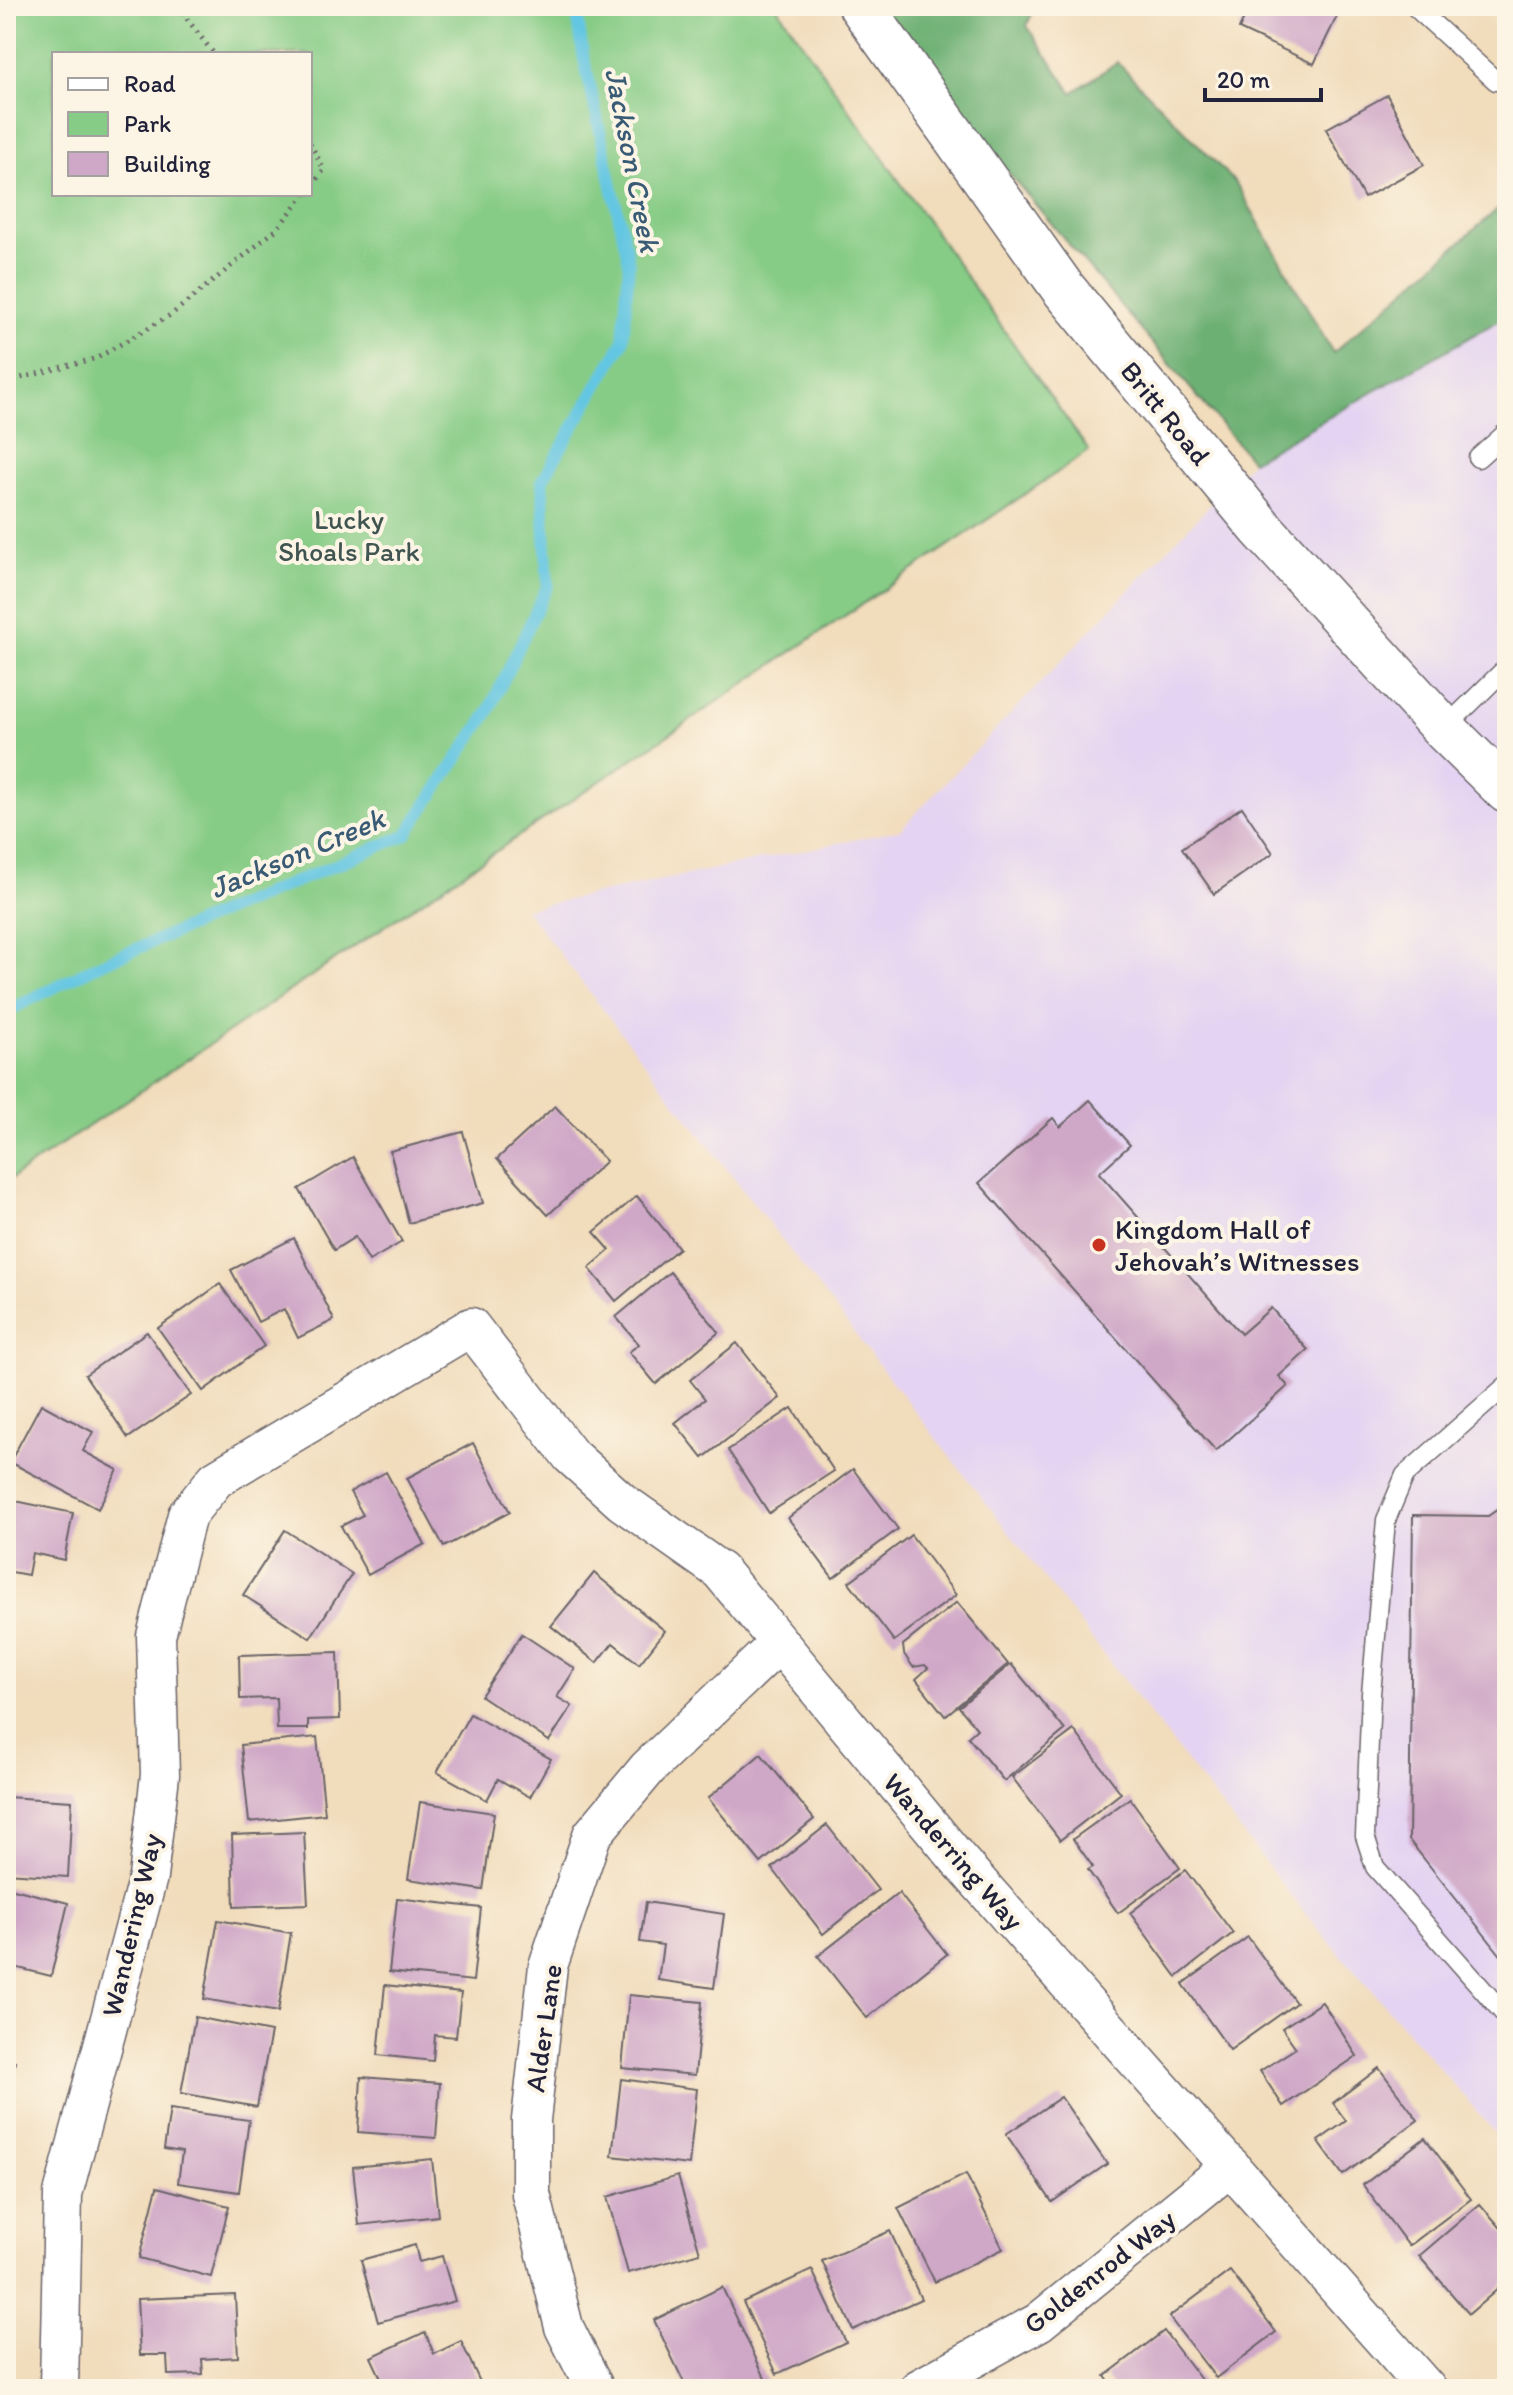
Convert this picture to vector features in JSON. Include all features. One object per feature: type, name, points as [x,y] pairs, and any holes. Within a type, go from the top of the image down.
[{"type":"street","name":"Britt Road","points":[[861,6],[1062,287],[1261,528],[1444,729],[1507,791]]},
{"type":"street","name":"Wanderring Way","points":[[471,1327],[571,1456],[622,1502],[720,1571],[958,1859],[1427,2389]]},
{"type":"street","name":"Wandering Way","points":[[59,2389],[63,2194],[148,1877],[160,1775],[156,1636],[187,1515],[216,1479],[471,1327]]},
{"type":"street","name":"Alder Lane","points":[[595,2389],[564,2327],[531,2194],[531,2120],[548,1966],[592,1835],[648,1768],[779,1643]]},
{"type":"street","name":"Goldenrod Way","points":[[918,2389],[1039,2322],[1231,2166]]},
{"type":"lane","points":[[1414,6],[1496,81]]},
{"type":"lane","points":[[1478,458],[1507,432]]},
{"type":"lane","points":[[1444,729],[1507,667]]},
{"type":"lane","points":[[1507,1385],[1405,1475],[1386,1520],[1371,1694],[1365,1836],[1375,1867],[1507,2017]]},
{"type":"path","points":[[177,6],[212,52]]},
{"type":"path","points":[[312,147],[324,170],[312,185]]},
{"type":"path","points":[[6,382],[97,358],[172,314],[277,229],[303,196]]},
{"type":"shaded area","points":[[1507,316],[1507,2146],[1306,1915],[525,909],[900,830],[1252,461]]},
{"type":"green space","name":"Lucky Shoals Park","points":[[6,6],[776,6],[1089,451],[6,1182]]},
{"type":"green space","points":[[876,6],[1035,6],[1027,26],[1072,93],[1117,62],[1236,183],[1333,353],[1507,201],[1507,316],[1252,461],[908,54]]},
{"type":"building","points":[[1250,6],[1342,6],[1314,64],[1239,29]]},
{"type":"building","points":[[1387,95],[1424,165],[1364,198],[1326,129]]},
{"type":"building","points":[[1242,807],[1273,853],[1214,894],[1182,848]]},
{"type":"building","name":"Kingdom Hall of Jehovah’s Witnesses","points":[[1090,1100],[1130,1145],[1099,1173],[1241,1334],[1271,1308],[1308,1350],[1279,1376],[1288,1386],[1216,1451],[979,1183],[1053,1118],[1060,1127]]},
{"type":"building","points":[[555,1106],[606,1161],[548,1215],[497,1159]]},
{"type":"building","points":[[463,1132],[483,1203],[409,1223],[390,1151]]},
{"type":"building","points":[[353,1157],[402,1242],[369,1261],[355,1237],[334,1250],[299,1189]]},
{"type":"building","points":[[637,1196],[679,1248],[616,1301],[589,1268],[610,1250],[594,1232]]},
{"type":"building","points":[[294,1238],[334,1320],[298,1338],[284,1309],[258,1322],[231,1270]]},
{"type":"building","points":[[670,1272],[719,1332],[656,1384],[629,1352],[639,1344],[616,1317]]},
{"type":"building","points":[[220,1284],[264,1346],[203,1391],[158,1328]]},
{"type":"building","points":[[147,1332],[191,1395],[128,1438],[85,1375]]},
{"type":"building","points":[[737,1343],[780,1398],[703,1458],[675,1423],[705,1399],[690,1380]]},
{"type":"building","points":[[41,1404],[93,1432],[83,1451],[118,1470],[98,1509],[10,1462]]},
{"type":"building","points":[[792,1408],[834,1471],[769,1513],[728,1450]]},
{"type":"building","points":[[473,1443],[510,1512],[444,1547],[407,1478]]},
{"type":"building","points":[[853,1469],[898,1529],[833,1578],[788,1518]]},
{"type":"building","points":[[386,1472],[425,1544],[368,1575],[341,1526],[363,1515],[350,1492]]},
{"type":"building","points":[[6,1499],[73,1513],[64,1560],[32,1553],[28,1575],[6,1571]]},
{"type":"building","points":[[1507,1503],[1507,1963],[1409,1840],[1413,1515],[1488,1516]]},
{"type":"building","points":[[285,1530],[352,1574],[310,1638],[243,1595]]},
{"type":"building","points":[[911,1535],[956,1595],[894,1641],[849,1582]]},
{"type":"building","points":[[594,1573],[665,1631],[639,1664],[613,1643],[597,1663],[551,1626]]},
{"type":"building","points":[[957,1602],[1008,1664],[945,1716],[916,1679],[928,1668],[925,1665],[913,1667],[904,1654],[903,1645]]},
{"type":"building","points":[[522,1634],[575,1669],[557,1697],[572,1706],[549,1741],[481,1696]]},
{"type":"building","points":[[338,1652],[340,1719],[308,1720],[308,1729],[277,1729],[276,1698],[240,1699],[239,1655]]},
{"type":"building","points":[[1011,1664],[1065,1730],[1004,1781],[968,1737],[977,1729],[959,1707]]},
{"type":"building","points":[[470,1714],[551,1759],[530,1797],[498,1779],[487,1800],[437,1772]]},
{"type":"building","points":[[1074,1730],[1121,1793],[1060,1840],[1012,1777]]},
{"type":"building","points":[[317,1737],[325,1814],[249,1822],[241,1745]]},
{"type":"building","points":[[761,1754],[814,1819],[761,1863],[708,1798]]},
{"type":"building","points":[[6,1797],[72,1801],[68,1877],[6,1873]]},
{"type":"building","points":[[1130,1798],[1180,1868],[1118,1913],[1088,1870],[1093,1867],[1073,1839]]},
{"type":"building","points":[[420,1802],[494,1813],[483,1890],[408,1879]]},
{"type":"building","points":[[827,1825],[878,1890],[823,1934],[772,1868]]},
{"type":"building","points":[[304,1832],[308,1904],[234,1907],[232,1835]]},
{"type":"building","points":[[1185,1870],[1233,1933],[1177,1977],[1130,1913]]},
{"type":"building","points":[[6,1887],[68,1903],[51,1976],[6,1965]]},
{"type":"building","points":[[899,1893],[947,1954],[867,2018],[818,1956]]},
{"type":"building","points":[[397,1898],[481,1908],[473,1981],[389,1972]]},
{"type":"building","points":[[646,1902],[724,1914],[714,1988],[658,1980],[663,1945],[640,1942]]},
{"type":"building","points":[[218,1920],[291,1933],[278,2012],[204,1999]]},
{"type":"building","points":[[1248,1937],[1296,2003],[1230,2050],[1183,1984]]},
{"type":"building","points":[[385,1985],[461,1993],[456,2037],[435,2035],[433,2061],[378,2055]]},
{"type":"building","points":[[629,1995],[702,2002],[695,2075],[622,2068]]},
{"type":"building","points":[[1322,2002],[1357,2056],[1283,2106],[1260,2071],[1296,2048],[1282,2028]]},
{"type":"building","points":[[195,2017],[271,2032],[257,2107],[181,2093]]},
{"type":"building","points":[[6,2059],[15,2061],[8,2102],[6,2101]]},
{"type":"building","points":[[1379,2068],[1418,2120],[1343,2175],[1318,2141],[1346,2121],[1333,2103]]},
{"type":"building","points":[[361,2077],[440,2083],[436,2138],[358,2132]]},
{"type":"building","points":[[621,2079],[697,2089],[689,2165],[612,2156]]},
{"type":"building","points":[[1061,2097],[1107,2164],[1052,2202],[1006,2134]]},
{"type":"building","points":[[170,2109],[249,2120],[239,2192],[178,2183],[182,2152],[164,2149]]},
{"type":"building","points":[[1425,2138],[1471,2199],[1409,2246],[1363,2185]]},
{"type":"building","points":[[432,2159],[438,2216],[359,2225],[353,2167]]},
{"type":"building","points":[[966,2174],[1003,2249],[935,2282],[898,2208]]},
{"type":"building","points":[[678,2176],[700,2253],[628,2273],[607,2197]]},
{"type":"building","points":[[157,2187],[229,2206],[211,2277],[139,2258]]},
{"type":"building","points":[[1480,2204],[1507,2235],[1507,2281],[1469,2314],[1419,2256]]},
{"type":"building","points":[[890,2231],[921,2299],[853,2330],[822,2261]]},
{"type":"building","points":[[415,2245],[419,2262],[442,2256],[455,2301],[378,2322],[361,2260]]},
{"type":"building","points":[[812,2270],[846,2342],[777,2374],[743,2302]]},
{"type":"building","points":[[1230,2271],[1276,2332],[1216,2378],[1169,2317]]},
{"type":"building","points":[[722,2287],[768,2384],[757,2389],[687,2389],[654,2320]]},
{"type":"building","points":[[235,2295],[238,2357],[202,2359],[203,2374],[168,2375],[167,2355],[140,2355],[137,2299]]},
{"type":"building","points":[[1164,2331],[1208,2389],[1114,2389],[1105,2376]]},
{"type":"building","points":[[425,2332],[434,2354],[461,2341],[481,2384],[471,2389],[386,2389],[371,2357]]},
{"type":"waterway","name":"Jackson Creek","points":[[6,1012],[98,965],[406,835],[488,713],[548,585],[542,481],[623,342],[629,263],[583,54],[576,6]]},
{"type":"place","name":"Kingdom Hall of Jehovah’s Witnesses","points":[[1099,1245]]}]
